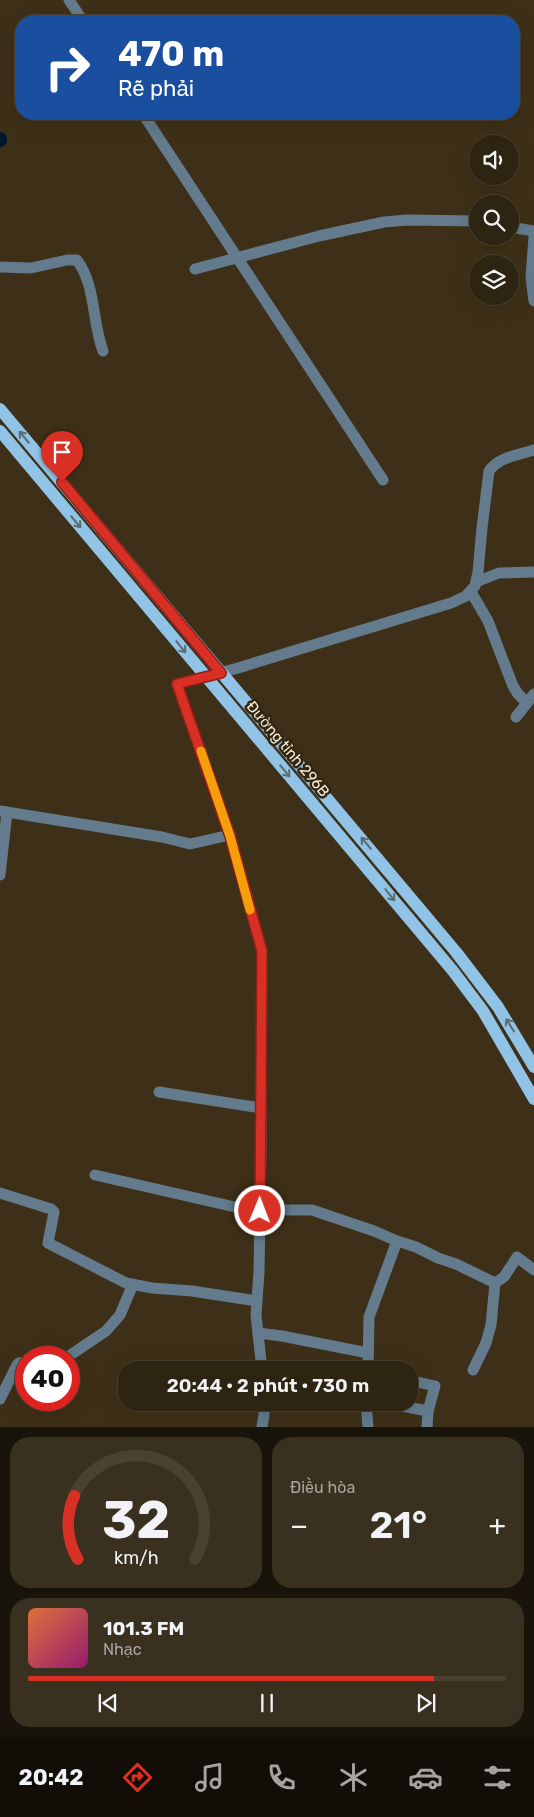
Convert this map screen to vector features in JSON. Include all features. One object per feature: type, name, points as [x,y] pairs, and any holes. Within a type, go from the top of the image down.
[{"type":"main road","name":"Đường tỉnh 296B","points":[[0,408],[456,952],[498,1007],[534,1067]]},
{"type":"main road","name":"Đường tỉnh 296B","points":[[0,431],[453,971],[483,1012],[534,1100]]},
{"type":"street","points":[[69,0],[79,15]]},
{"type":"street","points":[[147,120],[383,480]]},
{"type":"street","points":[[195,268],[319,236],[395,220],[469,221]]},
{"type":"street","points":[[519,228],[534,230]]},
{"type":"street","points":[[534,237],[531,278],[534,301]]},
{"type":"street","points":[[0,267],[31,268],[67,260],[77,260],[88,285],[99,341],[103,351]]},
{"type":"street","points":[[526,702],[513,686],[473,587],[489,472],[500,461],[534,450]]},
{"type":"street","points":[[261,1361],[257,1301],[260,1211],[262,951],[230,836],[177,684],[221,673],[451,603],[459,600],[473,587],[499,573],[534,572]]},
{"type":"street","points":[[516,717],[534,694]]},
{"type":"street","points":[[0,875],[4,812],[162,837],[190,844],[230,836]]},
{"type":"street","points":[[159,1092],[261,1108]]},
{"type":"street","points":[[95,1175],[140,1184],[170,1193],[260,1211],[312,1210],[374,1231],[456,1264],[495,1283]]},
{"type":"street","points":[[0,1193],[51,1209],[54,1212],[48,1243],[117,1279],[152,1288],[212,1293],[257,1301]]},
{"type":"street","points":[[368,1361],[369,1318],[397,1241]]},
{"type":"street","points":[[473,1370],[486,1343],[495,1283],[504,1277],[517,1257],[534,1270]]},
{"type":"street","points":[[80,1349],[106,1331],[120,1315],[133,1284]]},
{"type":"street","points":[[258,1333],[368,1352]]},
{"type":"street","points":[[0,1399],[15,1369]]},
{"type":"street","points":[[418,1382],[435,1386],[428,1411],[427,1427]]},
{"type":"street","points":[[418,1409],[428,1411]]},
{"type":"street","points":[[262,1427],[264,1411]]},
{"type":"street","points":[[367,1411],[368,1427]]},
{"type":"slow traffic","points":[[201,751],[230,836],[250,910]]},
{"type":"route","points":[[62,482],[221,673],[177,684],[230,836],[262,951],[260,1211]]}]
